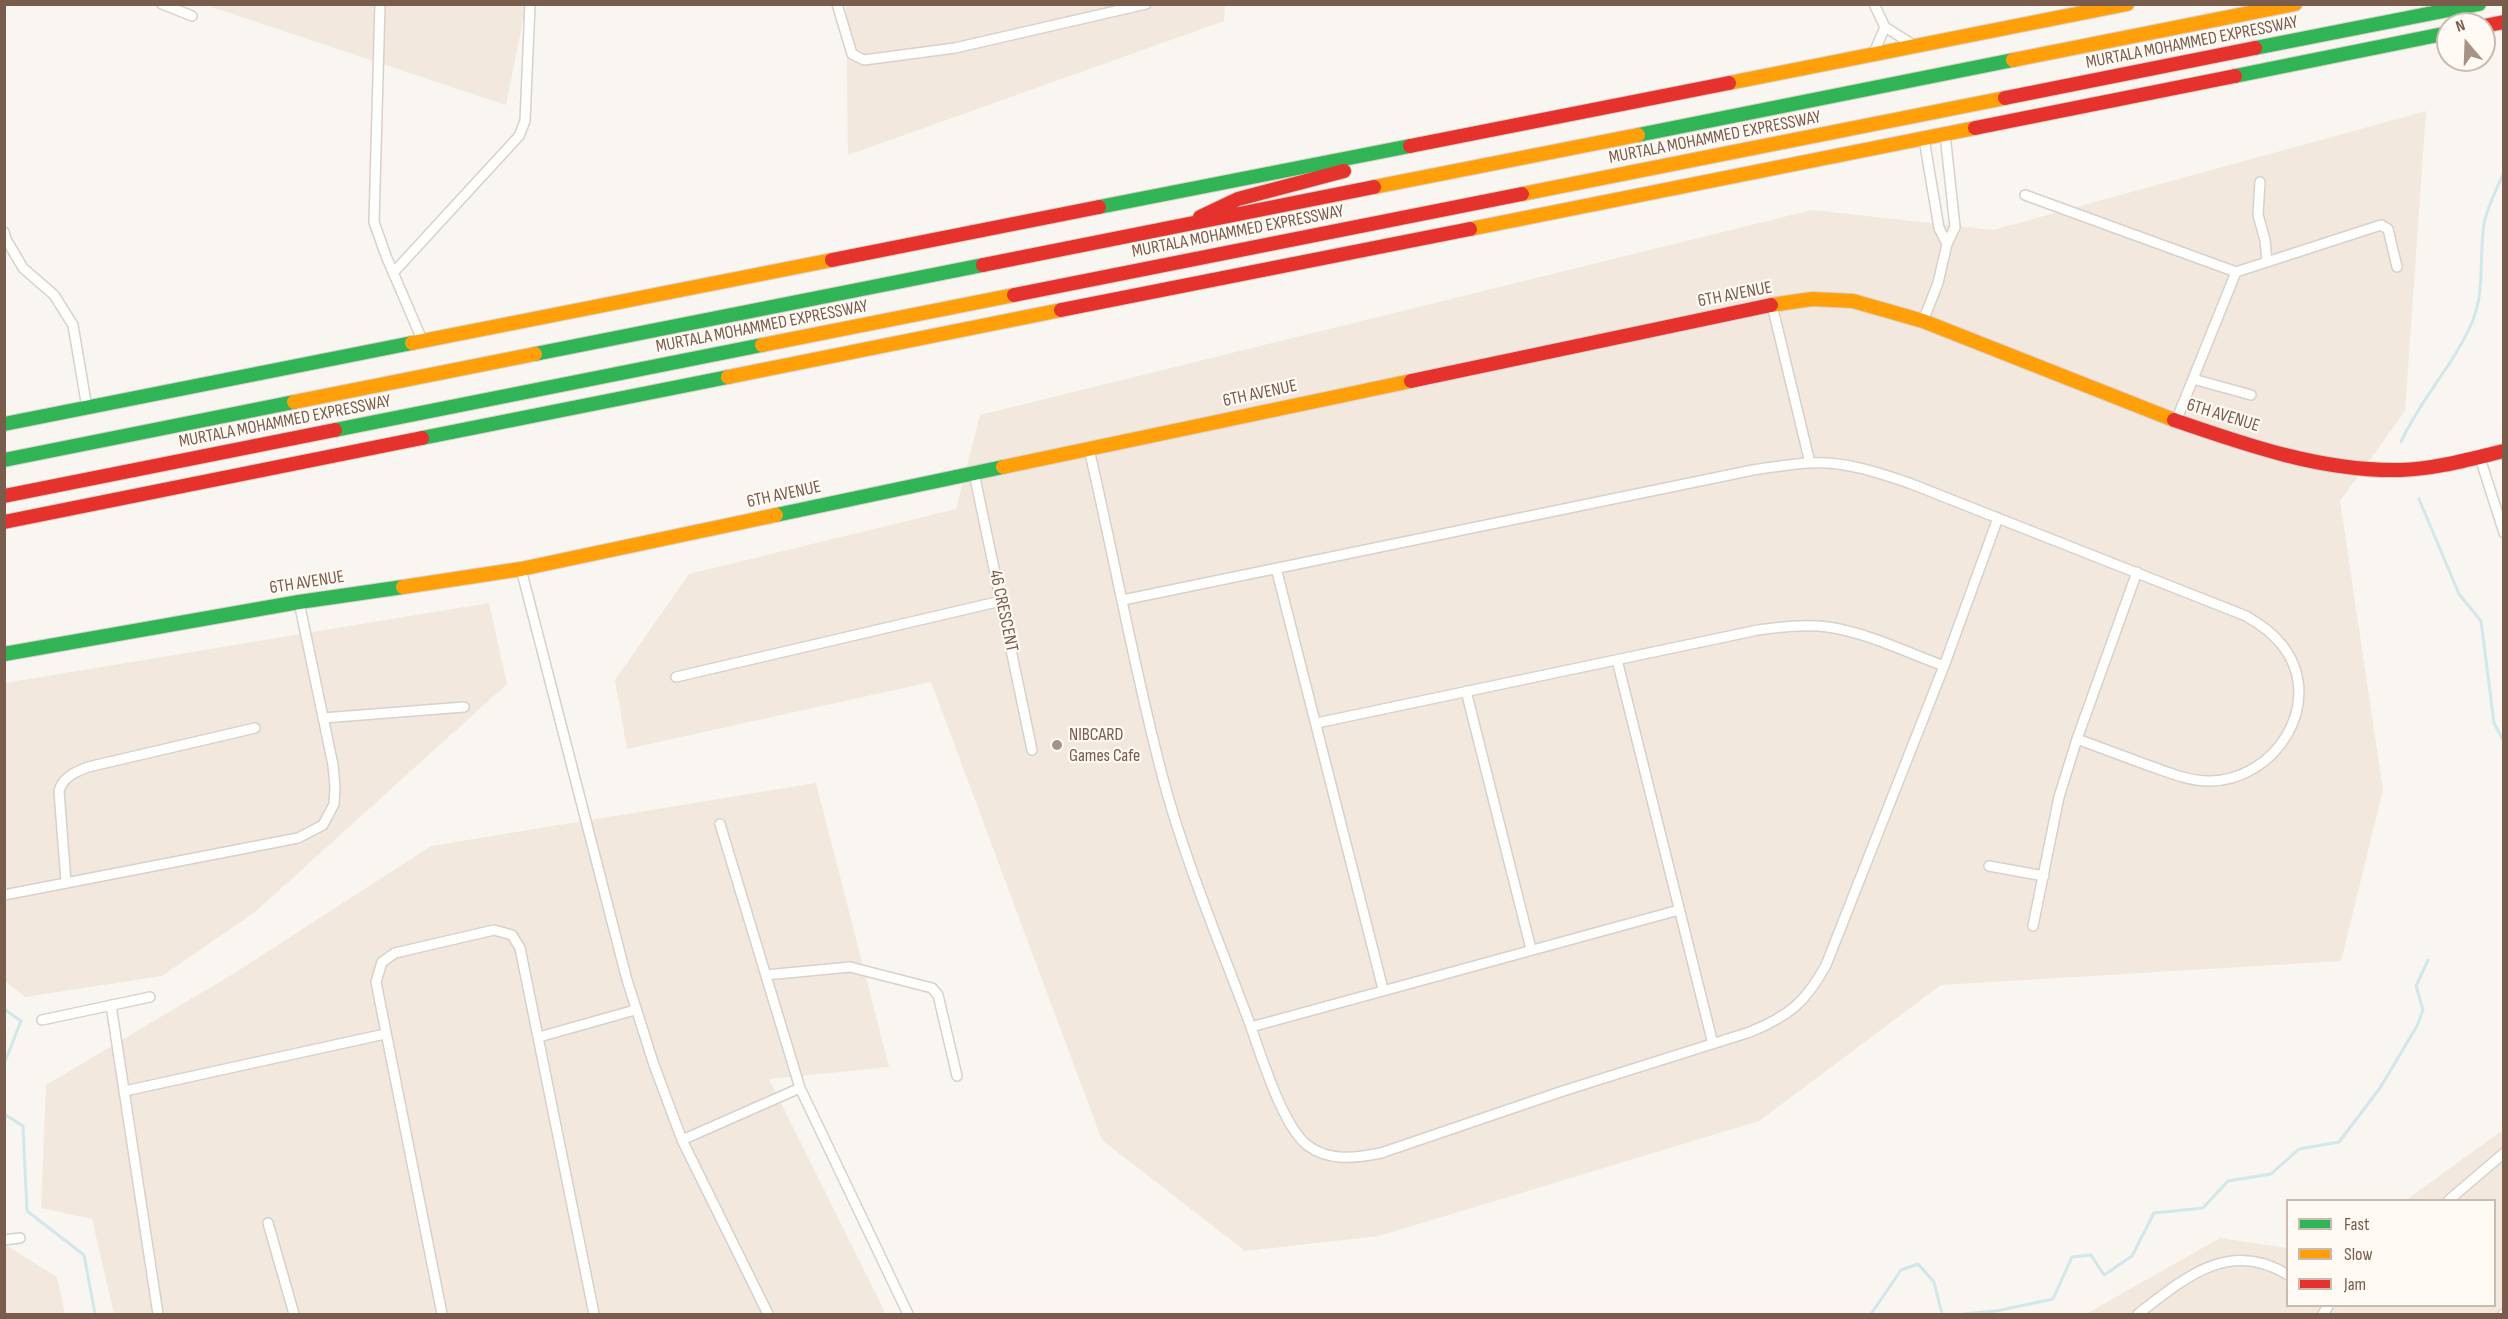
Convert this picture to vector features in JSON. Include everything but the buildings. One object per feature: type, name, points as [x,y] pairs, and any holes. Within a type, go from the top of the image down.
[{"type":"main road","points":[[4,424],[2127,4]]},
{"type":"main road","name":"MURTALA MOHAMMED EXPRESSWAY","points":[[4,460],[2295,4]]},
{"type":"main road","name":"MURTALA MOHAMMED EXPRESSWAY","points":[[4,496],[2479,4]]},
{"type":"main road","points":[[4,522],[2436,35]]},
{"type":"main road","points":[[1175,228],[1238,199],[1351,169],[1423,144]]},
{"type":"main road","points":[[1238,251],[1346,255]]},
{"type":"main road","name":"6TH AVENUE","points":[[4,654],[299,602],[521,569],[1772,305],[1812,299],[1853,301],[1923,321],[2176,421],[2280,453],[2349,468],[2401,470],[2447,465],[2504,451]]},
{"type":"street","points":[[162,4],[192,16]]},
{"type":"street","points":[[380,4],[374,222],[423,342]]},
{"type":"street","points":[[393,273],[519,136],[525,121],[530,4]]},
{"type":"street","points":[[837,4],[852,54],[864,60],[955,48],[1146,4]]},
{"type":"street","points":[[1874,4],[1886,27],[1917,47]]},
{"type":"street","points":[[1873,55],[1886,27]]},
{"type":"street","points":[[1923,321],[1938,283],[1947,244],[1955,227],[1945,134]]},
{"type":"street","points":[[1924,139],[1939,228],[1947,244]]},
{"type":"street","points":[[2260,182],[2258,215],[2265,240],[2266,262]]},
{"type":"street","points":[[2025,195],[2236,272],[2381,225],[2388,229],[2397,267]]},
{"type":"street","points":[[4,232],[23,268],[54,295],[74,325],[87,408]]},
{"type":"street","points":[[2176,421],[2236,272]]},
{"type":"street","points":[[1772,305],[1810,463]]},
{"type":"street","points":[[2193,379],[2252,395]]},
{"type":"street","points":[[1089,449],[1163,777],[1210,918],[1284,1110],[1295,1131],[1308,1145],[1327,1154],[1351,1159],[1381,1152],[1713,1044],[1779,1020],[1798,1006],[1814,986],[1826,965],[1944,666],[1998,518]]},
{"type":"street","points":[[2480,458],[2504,534]]},
{"type":"street","points":[[1123,600],[1753,470],[1810,463],[1867,469],[2238,612],[2266,628],[2283,646],[2294,668],[2298,688],[2297,709],[2290,732],[2276,752],[2256,769],[2234,779],[2207,782],[2183,778],[2077,739]]},
{"type":"street","name":"46 CRESCENT","points":[[974,473],[1032,750]]},
{"type":"street","points":[[1276,568],[1383,989]]},
{"type":"street","points":[[521,569],[635,1010],[682,1140],[768,1314]]},
{"type":"street","points":[[2033,926],[2059,797],[2077,739],[2137,572]]},
{"type":"street","points":[[676,677],[1001,601]]},
{"type":"street","points":[[4,895],[298,838],[323,825],[334,804],[335,787],[299,602]]},
{"type":"street","points":[[1317,723],[1758,630],[1793,625],[1827,627],[1853,632],[1944,666]]},
{"type":"street","points":[[1617,660],[1713,1044]]},
{"type":"street","points":[[1466,692],[1531,949]]},
{"type":"street","points":[[323,718],[464,707]]},
{"type":"street","points":[[66,882],[59,791],[61,783],[67,777],[88,767],[255,728]]},
{"type":"street","points":[[720,824],[800,1088],[908,1314]]},
{"type":"street","points":[[1989,866],[2044,876]]},
{"type":"street","points":[[1251,1027],[1383,989],[1679,910]]},
{"type":"street","points":[[442,1314],[376,982],[382,962],[395,953],[494,930],[512,935],[520,948],[594,1314]]},
{"type":"street","points":[[766,975],[850,967],[932,988],[938,995],[957,1076]]},
{"type":"street","points":[[42,1020],[150,997]]},
{"type":"street","points":[[111,1005],[158,1314]]},
{"type":"street","points":[[539,1037],[635,1010]]},
{"type":"street","points":[[125,1091],[385,1034]]},
{"type":"street","points":[[682,1140],[800,1088]]},
{"type":"street","points":[[2450,1199],[2504,1154]]},
{"type":"street","points":[[268,1222],[294,1314]]},
{"type":"street","points":[[4,1240],[20,1238]]},
{"type":"street","points":[[2138,1314],[2201,1269],[2228,1261],[2255,1262],[2286,1274]]},
{"type":"shaded area","points":[[206,5],[526,5],[506,105]]},
{"type":"shaded area","points":[[846,5],[1225,5],[1224,21],[848,155]]},
{"type":"shaded area","points":[[2426,111],[2405,411],[2340,501],[2383,790],[2341,961],[1941,985],[1759,1121],[1379,1236],[1245,1251],[1102,1140],[931,682],[627,749],[615,680],[689,574],[956,509],[980,415],[1812,210],[1993,230]]},
{"type":"shaded area","points":[[489,603],[507,684],[255,912],[162,976],[25,997],[5,981],[4,683]]},
{"type":"shaded area","points":[[816,783],[889,1067],[769,1079],[886,1314],[114,1314],[92,1219],[41,1208],[46,1085],[233,974],[431,846]]},
{"type":"shaded area","points":[[2503,1130],[2503,1314],[2086,1314],[2220,1238],[2286,1248],[2286,1307],[2496,1307],[2496,1199],[2407,1199]]},
{"type":"shaded area","points":[[4,1244],[57,1277],[65,1314],[5,1314]]},
{"type":"waterway","points":[[2401,442],[2418,411],[2457,352],[2473,320],[2479,297],[2485,218],[2504,172]]},
{"type":"waterway","points":[[2419,499],[2459,594],[2481,621],[2494,723],[2504,742]]},
{"type":"waterway","points":[[1962,1314],[1996,1311],[2053,1299],[2072,1257],[2091,1255],[2104,1275],[2132,1256],[2154,1213],[2203,1208],[2228,1181],[2271,1174],[2299,1149],[2339,1142],[2380,1088],[2417,1026],[2423,1010],[2416,986],[2428,960]]},
{"type":"waterway","points":[[4,1009],[21,1021],[4,1064]]},
{"type":"waterway","points":[[4,1114],[23,1126],[27,1211],[84,1255],[95,1314]]},
{"type":"waterway","points":[[1871,1314],[1901,1270],[1918,1264],[1934,1282],[1942,1314]]},
{"type":"traffic: fast","points":[[2255,48],[2479,4]]},
{"type":"traffic: fast","points":[[2235,76],[2436,35]]},
{"type":"traffic: fast","points":[[1638,135],[2013,60]]},
{"type":"traffic: fast","points":[[1099,207],[1410,146]]},
{"type":"traffic: fast","points":[[535,354],[983,265]]},
{"type":"traffic: fast","points":[[4,424],[412,343]]},
{"type":"traffic: fast","points":[[335,430],[762,345]]},
{"type":"traffic: fast","points":[[422,438],[728,377]]},
{"type":"traffic: fast","points":[[4,460],[294,402]]},
{"type":"traffic: fast","points":[[776,515],[1003,467]]},
{"type":"traffic: fast","points":[[4,654],[299,602],[403,587]]},
{"type":"traffic: slow","points":[[1729,83],[2127,4]]},
{"type":"traffic: slow","points":[[2013,60],[2295,4]]},
{"type":"traffic: slow","points":[[1522,194],[2005,98]]},
{"type":"traffic: slow","points":[[1470,229],[1975,128]]},
{"type":"traffic: slow","points":[[1374,187],[1638,135]]},
{"type":"traffic: slow","points":[[412,343],[832,260]]},
{"type":"traffic: slow","points":[[762,345],[1014,295]]},
{"type":"traffic: slow","points":[[1771,305],[1812,299],[1853,301],[1923,321],[2174,420]]},
{"type":"traffic: slow","points":[[728,377],[1061,310]]},
{"type":"traffic: slow","points":[[294,402],[535,354]]},
{"type":"traffic: slow","points":[[1003,467],[1411,381]]},
{"type":"traffic: slow","points":[[403,587],[521,569],[776,515]]},
{"type":"traffic: jam","points":[[2496,24],[2504,22]]},
{"type":"traffic: jam","points":[[2005,98],[2255,48]]},
{"type":"traffic: jam","points":[[1975,128],[2235,76]]},
{"type":"traffic: jam","points":[[1410,146],[1729,83]]},
{"type":"traffic: jam","points":[[1200,217],[1238,199],[1344,171]]},
{"type":"traffic: jam","points":[[983,265],[1374,187]]},
{"type":"traffic: jam","points":[[1014,295],[1522,194]]},
{"type":"traffic: jam","points":[[832,260],[1099,207]]},
{"type":"traffic: jam","points":[[1061,310],[1470,229]]},
{"type":"traffic: jam","points":[[1411,381],[1771,305]]},
{"type":"traffic: jam","points":[[2174,420],[2257,447],[2343,467],[2401,470],[2427,468],[2504,451]]},
{"type":"traffic: jam","points":[[4,496],[335,430]]},
{"type":"traffic: jam","points":[[4,522],[422,438]]},
{"type":"place","name":"NIBCARD Games Cafe","points":[[1057,745]]}]
